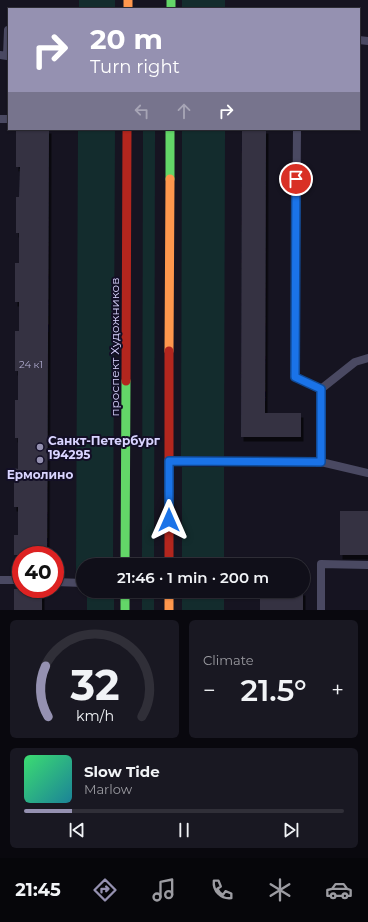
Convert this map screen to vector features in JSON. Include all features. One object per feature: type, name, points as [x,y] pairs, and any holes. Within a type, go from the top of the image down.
[{"type":"street","name":"проспект Художников","points":[[125,558],[127,130]]},
{"type":"street","points":[[169,558],[170,130]]},
{"type":"street","points":[[125,598],[125,610]]},
{"type":"street","points":[[169,598],[169,610]]},
{"type":"lane","points":[[0,55],[7,56],[8,30]]},
{"type":"lane","points":[[297,130],[295,377],[321,389]]},
{"type":"lane","points":[[321,389],[355,362],[368,358]]},
{"type":"lane","points":[[321,389],[321,462]]},
{"type":"lane","points":[[169,461],[321,462],[368,473]]},
{"type":"lane","points":[[321,610],[321,564],[368,565]]},
{"type":"lane","points":[[0,580],[12,580]]},
{"type":"lane","points":[[64,582],[76,583]]},
{"type":"green space","points":[[79,0],[115,0],[115,8],[79,8]]},
{"type":"green space","points":[[182,0],[225,0],[225,8],[182,8]]},
{"type":"green space","points":[[78,130],[115,130],[113,558],[76,558]]},
{"type":"green space","points":[[143,130],[155,130],[154,558],[142,558]]},
{"type":"green space","points":[[182,130],[225,130],[224,456],[181,456]]},
{"type":"green space","points":[[182,467],[224,467],[224,558],[182,558]]},
{"type":"green space","points":[[87,598],[114,598],[114,610],[87,610]]},
{"type":"green space","points":[[142,598],[154,598],[154,610],[142,610]]},
{"type":"green space","points":[[182,598],[224,598],[224,610],[182,610]]},
{"type":"building","points":[[16,130],[49,130],[47,546],[14,546],[14,535],[18,535],[18,507],[14,507],[14,468],[18,469],[18,438],[15,438],[15,400],[18,400],[18,371],[15,371],[15,331],[19,331],[19,302],[15,302],[15,263],[19,263],[19,233],[16,233],[16,197],[19,197],[20,167],[16,167]]},
{"type":"building","points":[[242,130],[266,130],[265,413],[301,413],[301,437],[241,437]]},
{"type":"building","points":[[340,511],[368,511],[368,555],[340,555]]},
{"type":"building","points":[[14,598],[42,598],[42,610],[14,610]]},
{"type":"building","points":[[260,598],[303,598],[303,610],[260,610]]},
{"type":"traffic: fast","points":[[171,0],[171,8]]},
{"type":"traffic: fast","points":[[170,130],[170,179]]},
{"type":"traffic: fast","points":[[125,558],[126,381]]},
{"type":"traffic: fast","points":[[125,598],[125,610]]},
{"type":"traffic: slow","points":[[128,0],[128,8]]},
{"type":"traffic: slow","points":[[169,351],[170,179]]},
{"type":"traffic: slow","points":[[169,598],[169,610]]},
{"type":"traffic: jam","points":[[126,381],[127,130]]},
{"type":"traffic: jam","points":[[169,351],[169,558]]},
{"type":"place","name":"Санкт-Петербург 194295","points":[[40,447]]},
{"type":"place","name":"Ермолино","points":[[40,460]]},
{"type":"route","points":[[169,520],[169,461],[321,462],[321,389],[295,377],[296,179]]}]
